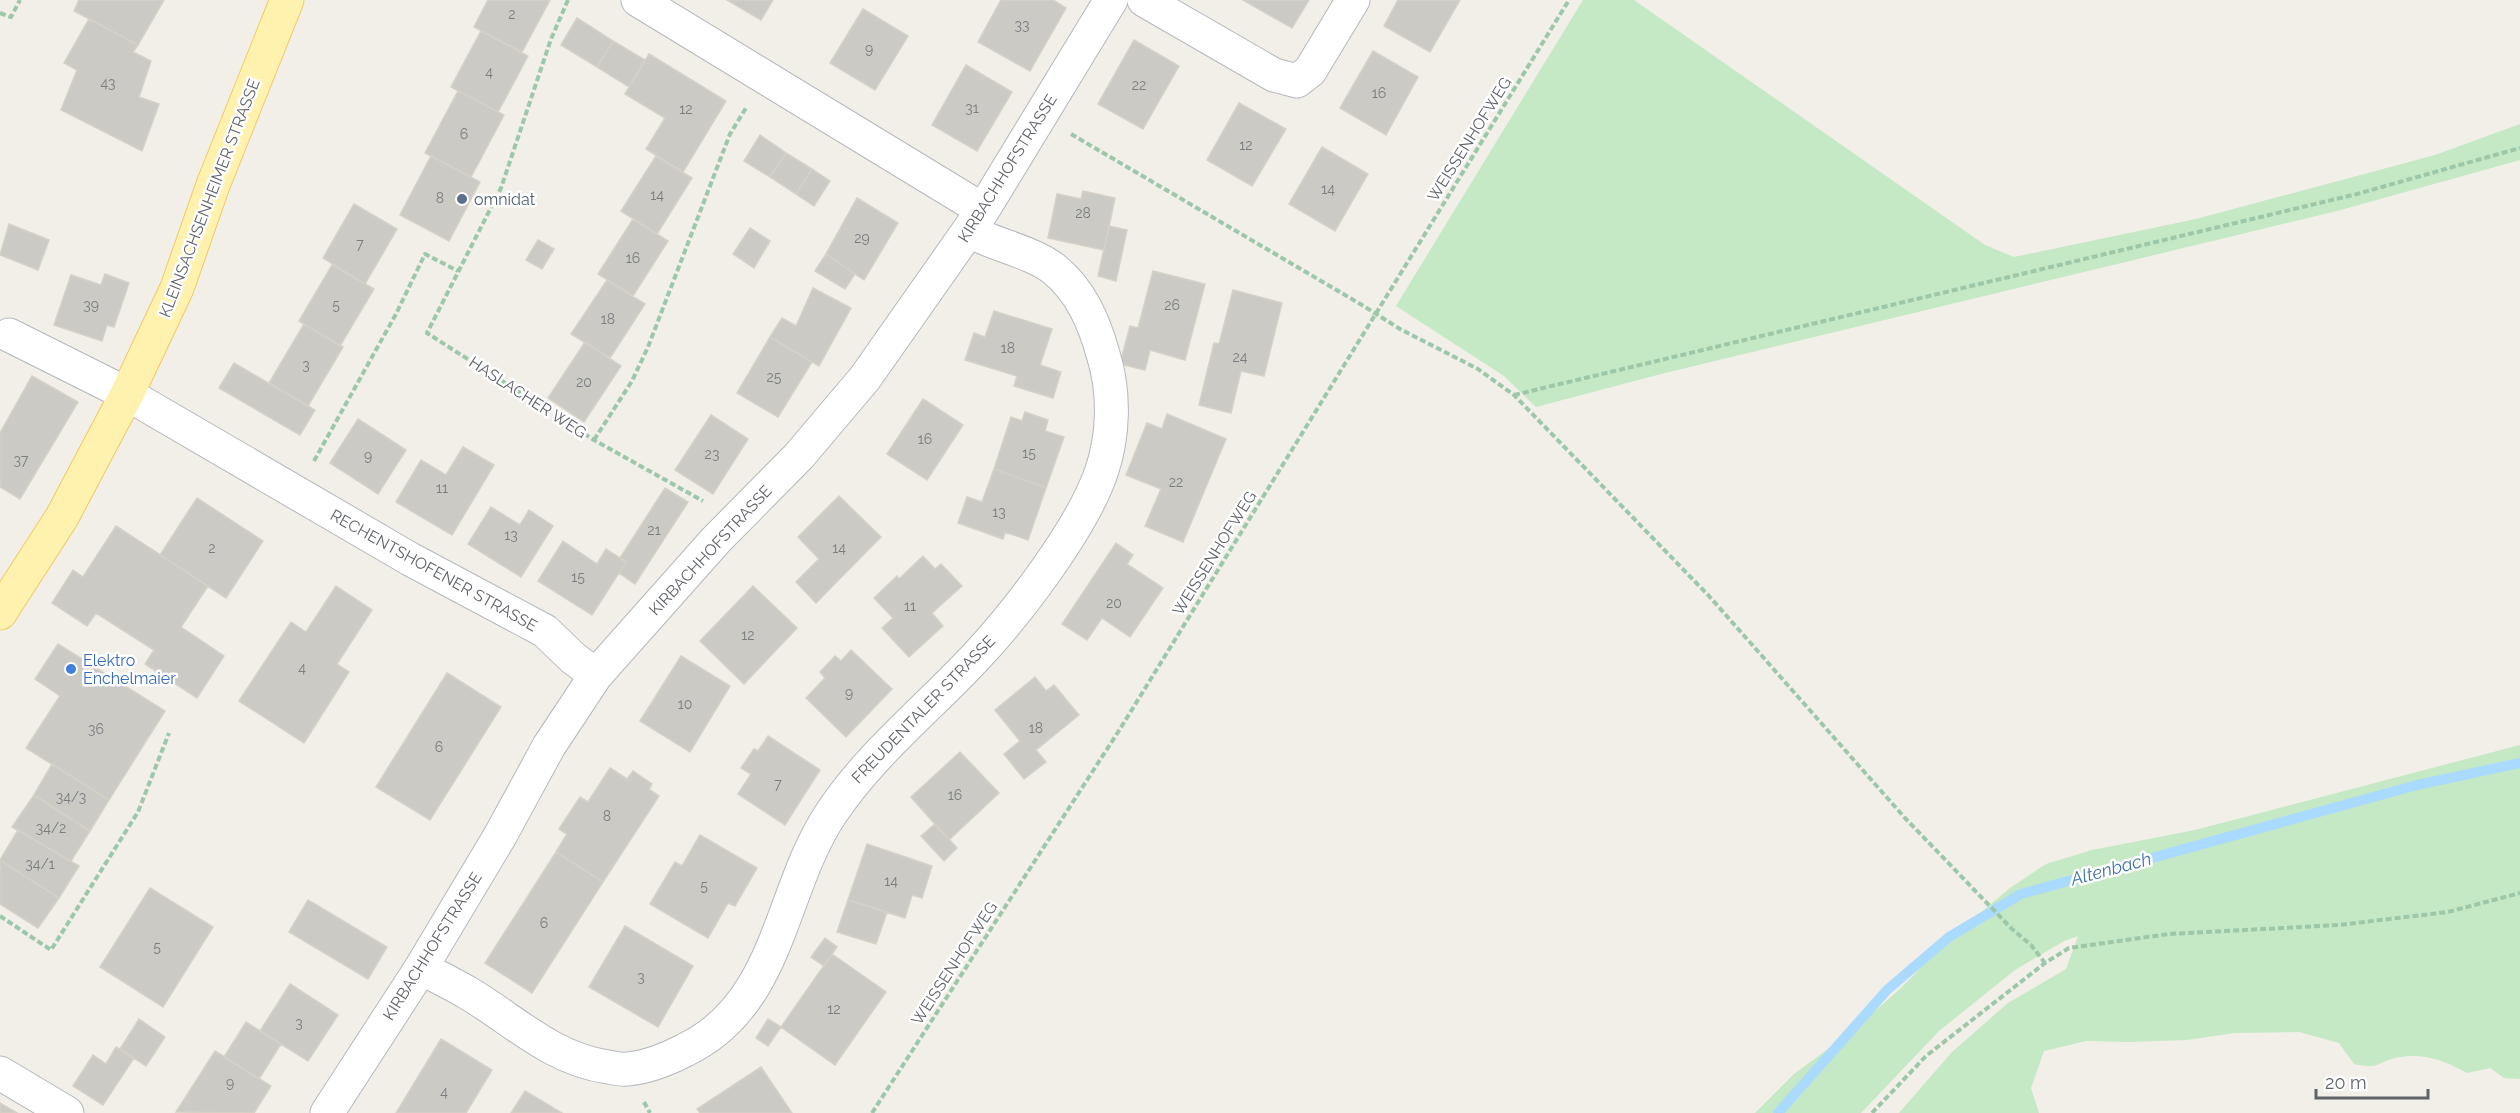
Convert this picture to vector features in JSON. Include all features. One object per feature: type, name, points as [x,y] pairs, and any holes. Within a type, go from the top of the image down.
[{"type":"main road","name":"KLEINSACHSENHEIMER STRASSE","points":[[0,614],[62,517],[127,394],[177,288],[213,184],[287,0]]},
{"type":"street","points":[[638,0],[764,76],[976,221]]},
{"type":"street","name":"KIRBACHHOFSTRASSE","points":[[327,1113],[421,968],[500,836],[549,746],[596,675],[716,540],[799,456],[866,378],[976,221],[1111,0]]},
{"type":"street","points":[[1144,0],[1274,75],[1297,81],[1310,71],[1353,0]]},
{"type":"street","name":"FREUDENTALER STRASSE","points":[[421,968],[469,994],[548,1047],[587,1064],[627,1069],[666,1060],[697,1045],[725,1024],[750,993],[769,958],[811,852],[829,817],[854,780],[976,658],[1033,587],[1076,523],[1101,474],[1110,438],[1112,405],[1106,363],[1094,323],[1073,287],[1053,268],[1023,253],[993,243],[976,221]]},
{"type":"street","points":[[9,335],[127,394]]},
{"type":"street","name":"RECHENTSHOFENER STRASSE","points":[[127,394],[410,559],[545,631],[573,658],[596,675]]},
{"type":"street","points":[[0,1073],[67,1113]]},
{"type":"path","points":[[0,13],[11,17],[20,0]]},
{"type":"path","name":"HASLACHER WEG","points":[[568,0],[551,39],[501,188],[427,333],[594,440],[632,381],[652,337],[730,134],[764,76]]},
{"type":"path","name":"WEISSENHOFWEG","points":[[872,1113],[1120,729],[1569,0]]},
{"type":"path","points":[[1069,133],[1400,330],[1478,369],[1514,395],[1709,596],[1905,818],[2012,929],[2031,945],[2045,963]]},
{"type":"path","points":[[1514,395],[2357,194],[2520,148]]},
{"type":"path","points":[[296,493],[396,314],[425,254],[458,271]]},
{"type":"path","points":[[594,440],[737,520]]},
{"type":"path","points":[[0,916],[51,950],[138,812],[169,733]]},
{"type":"path","points":[[1872,1113],[1926,1056],[2045,963],[2069,948],[2169,934],[2339,925],[2448,912],[2520,893]]},
{"type":"green space","points":[[1583,0],[1634,0],[1985,245],[2014,257],[2196,219],[2435,155],[2520,124],[2520,160],[2337,211],[1661,374],[1536,407],[1504,376],[1396,306]]},
{"type":"green space","points":[[2520,745],[2520,1079],[2504,1078],[2490,1068],[2467,1073],[2432,1058],[2414,1056],[2395,1058],[2372,1066],[2354,1064],[2339,1043],[2299,1032],[2234,1033],[2187,1040],[2086,1041],[2044,1051],[2031,1088],[2039,1113],[1899,1113],[1952,1052],[2008,1003],[2066,969],[2078,936],[2064,941],[2015,970],[1939,1031],[1861,1113],[1755,1113],[1794,1074],[1851,1032],[1900,989],[1946,942],[2010,888],[2046,864],[2092,850],[2195,830]]},
{"type":"building","points":[[79,0],[164,0],[138,45],[74,11]]},
{"type":"building","points":[[488,0],[550,0],[522,52],[474,27]]},
{"type":"building","points":[[727,0],[773,0],[761,20]]},
{"type":"building","points":[[1001,0],[1053,0],[1066,8],[1030,71],[978,42]]},
{"type":"building","points":[[1243,0],[1309,0],[1292,28]]},
{"type":"building","points":[[1398,0],[1460,0],[1430,52],[1384,26]]},
{"type":"building","points":[[863,9],[908,36],[875,90],[830,63]]},
{"type":"building","points":[[577,18],[613,41],[597,67],[561,45]]},
{"type":"building","points":[[89,19],[138,45],[133,52],[151,61],[139,97],[159,104],[142,151],[61,110],[77,70],[64,63]]},
{"type":"building","points":[[481,31],[528,56],[498,112],[451,87]]},
{"type":"building","points":[[1134,40],[1179,66],[1143,129],[1098,104]]},
{"type":"building","points":[[613,41],[645,60],[629,87],[597,67]]},
{"type":"building","points":[[1373,51],[1418,77],[1386,135],[1340,108]]},
{"type":"building","points":[[649,54],[726,101],[683,172],[646,149],[665,118],[625,94]]},
{"type":"building","points":[[966,65],[1012,92],[977,151],[932,125]]},
{"type":"building","points":[[458,91],[504,115],[471,177],[425,153]]},
{"type":"building","points":[[1239,103],[1286,129],[1252,186],[1207,160]]},
{"type":"building","points":[[760,135],[786,153],[770,177],[744,161]]},
{"type":"building","points":[[1322,147],[1368,174],[1335,231],[1289,204]]},
{"type":"building","points":[[786,153],[812,169],[796,194],[770,177]]},
{"type":"building","points":[[431,156],[480,182],[449,241],[400,215]]},
{"type":"building","points":[[656,156],[692,178],[657,234],[621,211]]},
{"type":"building","points":[[812,169],[830,181],[814,206],[796,194]]},
{"type":"building","points":[[1083,191],[1115,198],[1104,250],[1048,238],[1057,194],[1081,199]]},
{"type":"building","points":[[857,198],[898,223],[864,280],[826,254]]},
{"type":"building","points":[[354,204],[397,229],[365,284],[323,258]]},
{"type":"building","points":[[633,219],[668,241],[633,296],[598,274]]},
{"type":"building","points":[[9,224],[49,240],[38,270],[0,255]]},
{"type":"building","points":[[1109,226],[1127,230],[1116,281],[1098,276]]},
{"type":"building","points":[[750,228],[770,241],[754,268],[733,254]]},
{"type":"building","points":[[538,240],[554,249],[542,269],[526,260]]},
{"type":"building","points":[[826,254],[855,274],[845,289],[815,271]]},
{"type":"building","points":[[332,265],[374,289],[340,346],[299,321]]},
{"type":"building","points":[[1153,271],[1205,284],[1185,360],[1150,350],[1145,370],[1120,364],[1130,326],[1138,328]]},
{"type":"building","points":[[105,274],[129,283],[114,327],[107,325],[102,341],[54,325],[71,275],[101,285]]},
{"type":"building","points":[[607,280],[645,304],[610,358],[571,334]]},
{"type":"building","points":[[813,288],[851,308],[819,366],[770,337],[782,318],[796,326]]},
{"type":"building","points":[[1233,290],[1282,303],[1264,376],[1241,371],[1231,413],[1199,405],[1214,343],[1219,344]]},
{"type":"building","points":[[994,311],[1052,329],[1040,365],[1061,372],[1053,398],[1014,386],[1017,376],[965,360],[974,333],[985,337]]},
{"type":"building","points":[[304,324],[343,347],[308,406],[269,383]]},
{"type":"building","points":[[770,337],[812,362],[778,417],[737,393]]},
{"type":"building","points":[[585,342],[621,366],[584,422],[548,398]]},
{"type":"building","points":[[234,363],[315,410],[300,435],[219,388]]},
{"type":"building","points":[[32,376],[78,402],[20,499],[0,487],[0,433]]},
{"type":"building","points":[[923,399],[963,425],[927,480],[887,454]]},
{"type":"building","points":[[1025,412],[1048,420],[1045,431],[1064,437],[1046,488],[994,469],[1011,417],[1022,421]]},
{"type":"building","points":[[1167,414],[1226,439],[1183,542],[1145,526],[1161,489],[1126,475],[1147,423],[1162,429]]},
{"type":"building","points":[[711,415],[748,439],[713,494],[675,470]]},
{"type":"building","points":[[358,419],[406,450],[378,494],[330,463]]},
{"type":"building","points":[[463,447],[494,465],[452,535],[396,502],[421,460],[446,475]]},
{"type":"building","points":[[994,469],[1046,488],[1028,540],[1005,532],[1003,539],[958,523],[967,497],[982,502]]},
{"type":"building","points":[[665,488],[688,502],[635,584],[619,573],[626,562],[620,558]]},
{"type":"building","points":[[839,496],[881,537],[816,603],[796,582],[819,559],[798,537]]},
{"type":"building","points":[[197,498],[263,541],[226,598],[160,555]]},
{"type":"building","points":[[491,507],[520,525],[529,510],[553,526],[521,577],[468,544]]},
{"type":"building","points":[[116,526],[208,586],[181,627],[224,656],[197,698],[145,664],[154,650],[96,613],[87,626],[52,603],[73,570],[83,577]]},
{"type":"building","points":[[563,541],[597,564],[606,549],[626,562],[592,615],[538,581]]},
{"type":"building","points":[[1116,543],[1133,555],[1127,564],[1163,588],[1130,637],[1102,618],[1087,640],[1062,624]]},
{"type":"building","points":[[923,556],[935,569],[941,564],[962,586],[932,613],[943,626],[909,657],[882,628],[893,618],[874,598],[897,576],[899,579]]},
{"type":"building","points":[[336,586],[372,610],[337,664],[349,672],[304,743],[239,701],[291,622],[306,632]]},
{"type":"building","points":[[753,586],[797,628],[744,684],[700,641]]},
{"type":"building","points":[[58,644],[165,711],[109,800],[26,748],[60,696],[35,679]]},
{"type":"building","points":[[851,650],[892,689],[846,737],[806,698],[825,678],[820,672],[835,656],[841,661]]},
{"type":"building","points":[[681,656],[730,686],[690,752],[640,721]]},
{"type":"building","points":[[447,673],[501,707],[430,820],[376,787]]},
{"type":"building","points":[[1035,677],[1046,691],[1054,685],[1079,715],[1036,750],[1046,762],[1024,779],[1004,754],[1020,741],[995,710]]},
{"type":"building","points":[[768,736],[820,770],[785,825],[738,794],[751,774],[741,768],[754,749],[758,751]]},
{"type":"building","points":[[960,752],[999,793],[949,840],[911,797]]},
{"type":"building","points":[[52,764],[109,800],[90,831],[34,795]]},
{"type":"building","points":[[610,768],[627,779],[633,771],[652,784],[649,789],[659,796],[603,882],[556,852],[567,834],[559,829],[580,797],[588,802]]},
{"type":"building","points":[[34,795],[90,831],[71,861],[12,827]]},
{"type":"building","points":[[935,824],[957,848],[944,861],[921,836]]},
{"type":"building","points":[[18,830],[79,866],[59,898],[0,860]]},
{"type":"building","points":[[700,835],[757,868],[735,906],[728,903],[708,938],[650,904],[675,862],[682,866]]},
{"type":"building","points":[[867,844],[932,866],[922,898],[912,895],[905,918],[848,900]]},
{"type":"building","points":[[556,852],[603,882],[532,993],[485,963]]},
{"type":"building","points":[[0,860],[59,898],[38,928],[0,904]]},
{"type":"building","points":[[150,888],[213,927],[163,1007],[100,967]]},
{"type":"building","points":[[308,900],[387,947],[368,979],[289,932]]},
{"type":"building","points":[[848,900],[887,912],[876,944],[837,932]]},
{"type":"building","points":[[625,926],[693,966],[658,1027],[589,987]]},
{"type":"building","points":[[825,938],[837,947],[824,966],[811,957]]},
{"type":"building","points":[[832,954],[886,992],[835,1065],[781,1027]]},
{"type":"building","points":[[290,984],[338,1015],[308,1061],[260,1031]]},
{"type":"building","points":[[139,1019],[165,1037],[146,1066],[120,1049]]},
{"type":"building","points":[[768,1019],[781,1027],[768,1046],[756,1038]]},
{"type":"building","points":[[246,1022],[281,1044],[259,1079],[224,1057]]},
{"type":"building","points":[[441,1039],[492,1070],[466,1113],[396,1113]]},
{"type":"building","points":[[116,1047],[134,1058],[103,1105],[73,1086],[93,1055],[106,1064]]},
{"type":"building","points":[[215,1051],[271,1086],[254,1113],[176,1112]]},
{"type":"building","points":[[761,1067],[792,1113],[700,1113],[697,1109]]},
{"type":"building","points":[[525,1091],[562,1113],[511,1113]]},
{"type":"building","points":[[0,1103],[17,1113],[0,1113]]},
{"type":"waterway","name":"Altenbach","points":[[1778,1113],[1887,990],[1949,937],[2021,894],[2417,785],[2520,763]]},
{"type":"place","name":"omnidat","points":[[462,199]]},
{"type":"place","name":"Elektro Enchelmaier","points":[[71,669]]}]
